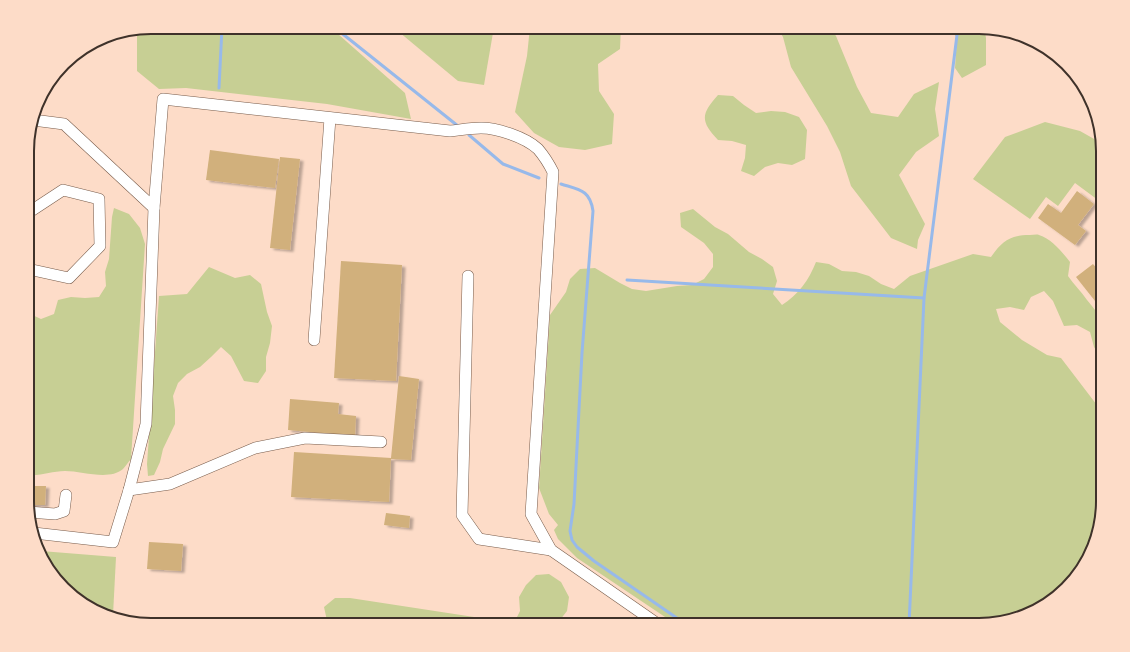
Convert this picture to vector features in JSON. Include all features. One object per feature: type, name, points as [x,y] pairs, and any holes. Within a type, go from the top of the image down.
[{"type":"lane","points":[[39,534],[113,542],[129,490],[146,424],[154,208],[163,99],[450,131],[481,128],[497,130],[512,135],[537,148],[553,172],[531,514],[551,550]]},
{"type":"lane","points":[[314,340],[330,118]]},
{"type":"lane","points":[[38,121],[64,124],[154,208]]},
{"type":"lane","points":[[34,209],[63,190],[99,199],[100,246],[69,278],[34,271]]},
{"type":"lane","points":[[468,276],[462,515],[479,539],[551,550],[649,618]]},
{"type":"lane","points":[[129,490],[170,484],[255,448],[305,438],[380,442]]},
{"type":"lane","points":[[35,513],[55,514],[64,511],[66,495]]},
{"type":"green space","points":[[338,34],[405,93],[411,119],[327,104],[186,88],[159,89],[137,71],[137,35]]},
{"type":"green space","points":[[401,34],[493,34],[484,85],[458,81]]},
{"type":"green space","points":[[529,34],[621,34],[620,49],[598,64],[599,91],[614,114],[612,144],[585,150],[559,147],[534,133],[515,112],[527,56]]},
{"type":"green space","points":[[781,34],[834,34],[857,87],[871,113],[898,117],[914,94],[939,82],[935,109],[939,136],[916,152],[899,175],[925,224],[918,240],[917,249],[891,238],[851,186],[840,152],[827,126],[791,67]]},
{"type":"green space","points":[[954,34],[985,34],[986,38],[986,65],[962,78],[955,68],[957,37]]},
{"type":"green space","points":[[718,95],[733,96],[756,113],[771,111],[785,112],[799,117],[807,130],[805,159],[792,165],[778,163],[765,167],[754,176],[741,171],[745,158],[746,145],[732,141],[718,140],[708,128],[706,122],[705,118],[708,107]]},
{"type":"green space","points":[[1045,122],[1080,131],[1096,140],[1096,199],[1075,183],[1058,206],[1046,197],[1030,219],[973,179],[1005,137]]},
{"type":"green space","points":[[114,208],[129,214],[140,228],[145,244],[131,459],[123,469],[117,473],[103,475],[65,471],[34,475],[34,316],[41,319],[54,314],[58,300],[71,297],[99,297],[106,286],[105,272],[109,259]]},
{"type":"green space","points":[[693,209],[715,227],[728,234],[749,252],[773,267],[777,281],[773,294],[782,305],[793,297],[802,286],[810,275],[816,262],[829,264],[842,271],[856,272],[869,276],[881,284],[894,289],[910,276],[973,254],[991,257],[1003,243],[1017,236],[1038,235],[1044,237],[1060,250],[1070,262],[1068,276],[1096,311],[1096,350],[1090,332],[1077,325],[1064,326],[1053,301],[1044,291],[1031,297],[1024,310],[1010,307],[996,309],[1000,322],[1022,340],[1047,355],[1061,358],[1096,404],[1096,509],[1094,524],[1090,539],[1080,560],[1062,584],[1038,602],[1024,609],[1002,616],[987,618],[667,618],[577,558],[558,539],[554,530],[558,525],[549,514],[539,488],[550,315],[566,292],[570,279],[580,269],[595,268],[632,289],[646,291],[692,285],[704,279],[713,267],[713,254],[704,243],[681,227],[680,213]]},
{"type":"green space","points":[[209,267],[235,278],[250,275],[261,284],[267,312],[272,326],[270,343],[266,357],[266,371],[258,383],[244,381],[231,356],[221,347],[200,367],[187,374],[178,383],[173,396],[175,424],[163,449],[160,462],[154,475],[148,476],[147,464],[159,296],[187,294]]},
{"type":"green space","points":[[46,551],[116,557],[113,611],[92,602],[74,589],[63,578]]},
{"type":"green space","points":[[549,574],[561,582],[569,597],[567,611],[562,618],[516,618],[520,611],[519,597],[526,585],[536,575]]},
{"type":"green space","points":[[335,598],[350,598],[481,618],[326,618],[324,607]]},
{"type":"building","points":[[210,150],[279,159],[275,188],[206,180]]},
{"type":"building","points":[[280,157],[300,159],[290,250],[270,248]]},
{"type":"building","points":[[1077,191],[1094,204],[1078,225],[1086,231],[1075,245],[1038,218],[1048,204],[1061,213]]},
{"type":"building","points":[[341,261],[402,265],[396,381],[334,378]]},
{"type":"building","points":[[1093,264],[1096,268],[1096,302],[1076,277]]},
{"type":"building","points":[[399,376],[419,379],[411,460],[391,459],[389,502],[291,497],[294,452],[391,458]]},
{"type":"building","points":[[290,399],[339,403],[338,414],[356,416],[355,436],[288,430]]},
{"type":"building","points":[[34,486],[46,486],[45,505],[34,505]]},
{"type":"building","points":[[386,513],[410,516],[409,528],[384,525]]},
{"type":"building","points":[[149,542],[183,544],[181,571],[147,569]]},
{"type":"waterway","points":[[219,88],[222,34]]},
{"type":"waterway","points":[[343,34],[458,126]]},
{"type":"waterway","points":[[909,618],[924,298],[957,34]]},
{"type":"waterway","points":[[469,135],[503,164],[539,178]]},
{"type":"waterway","points":[[561,184],[579,190],[587,195],[592,204],[593,211],[582,353],[574,504],[570,531],[572,540],[577,547],[594,561],[677,618]]},
{"type":"waterway","points":[[627,280],[924,298]]}]
